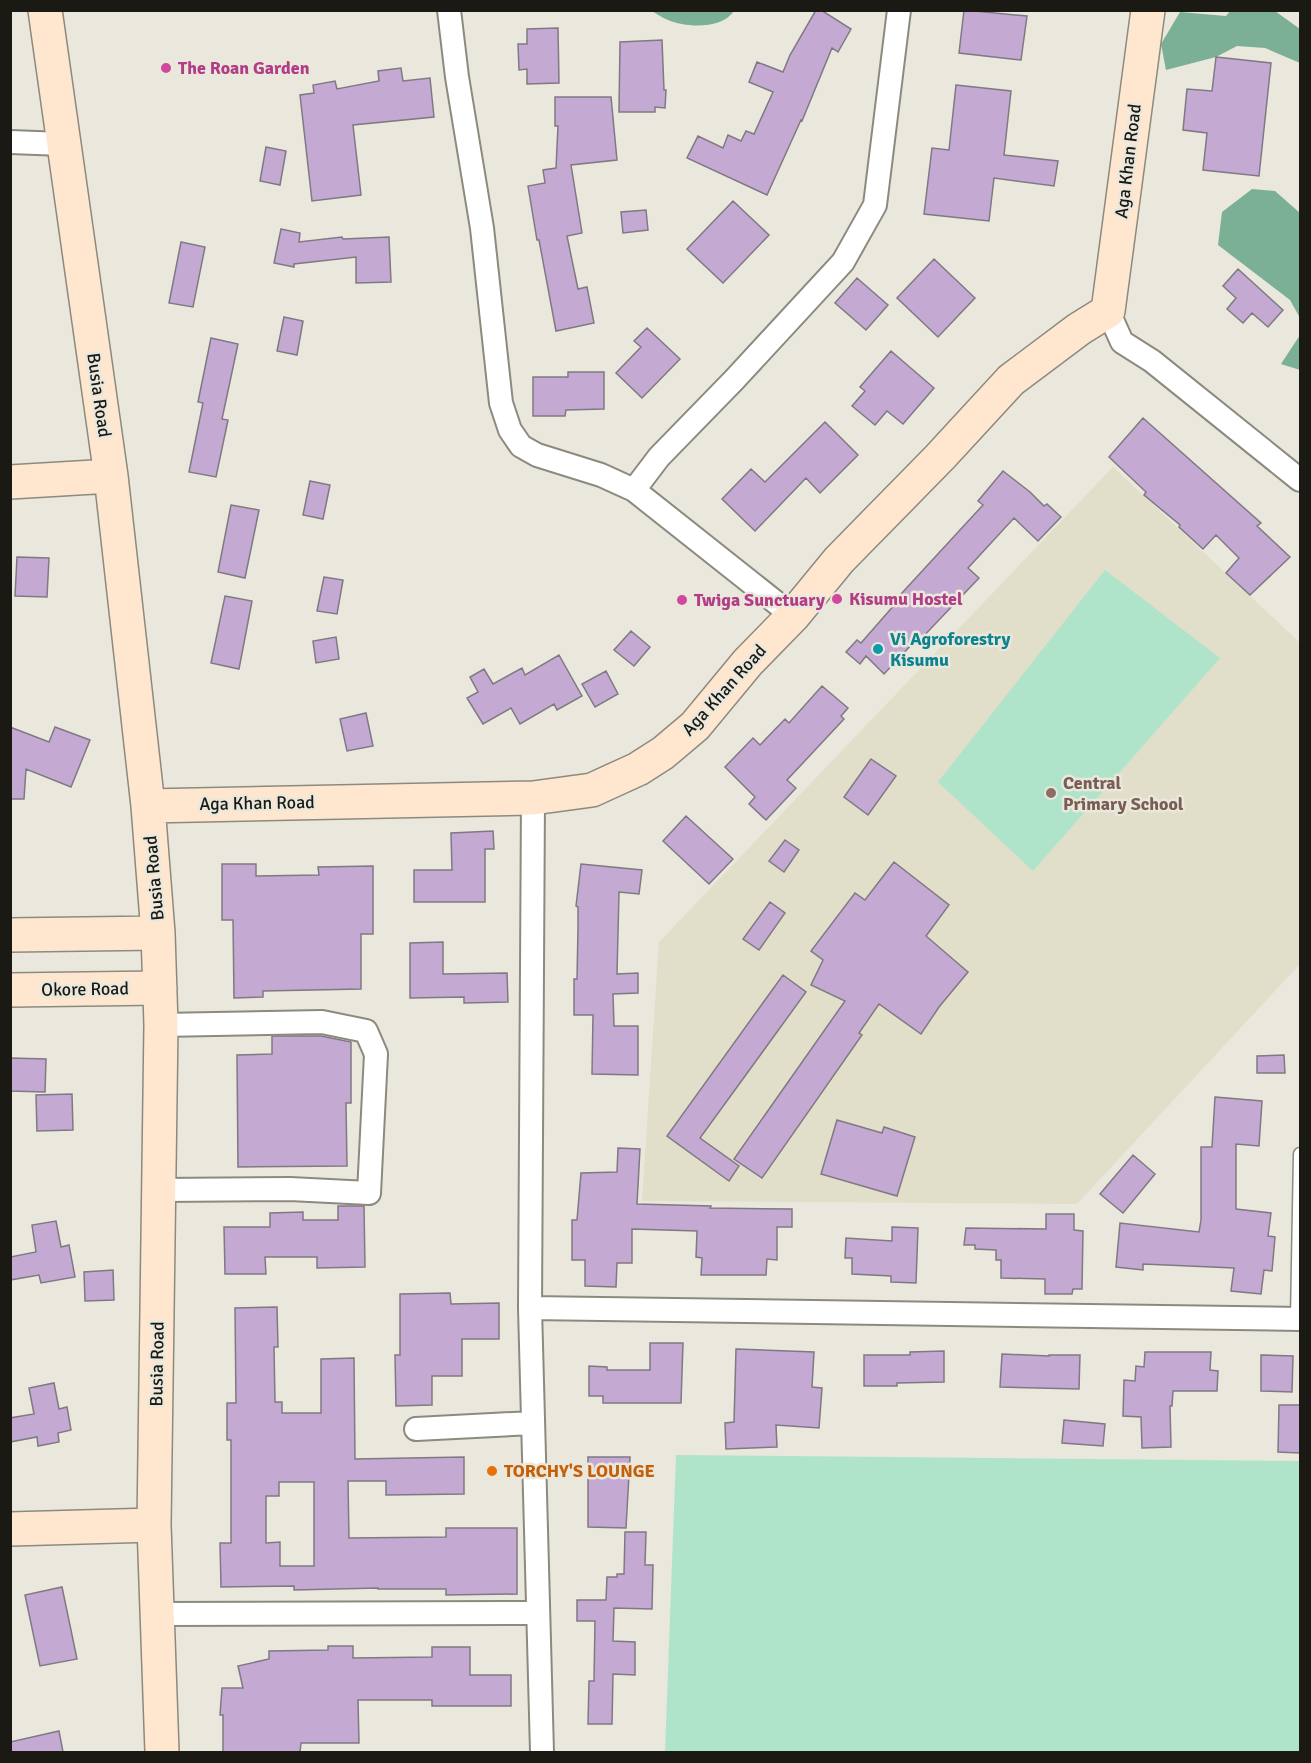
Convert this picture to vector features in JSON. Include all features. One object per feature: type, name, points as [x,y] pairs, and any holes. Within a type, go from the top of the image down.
[{"type":"street","name":"Busia Road","points":[[45,10],[111,476],[148,806],[158,933],[162,1025],[154,1525],[162,1752]]},
{"type":"street","points":[[449,10],[457,77],[482,228],[501,402],[510,430],[521,446],[537,455],[601,475],[634,490],[793,616]]},
{"type":"street","points":[[634,490],[659,457],[843,262],[860,234],[875,205],[899,10]]},
{"type":"street","name":"Aga Khan Road","points":[[148,806],[533,798],[592,790],[638,769],[663,753],[695,726],[748,663],[793,616],[839,560],[940,457],[1011,380],[1079,329],[1108,312],[1148,10]]},
{"type":"street","points":[[11,141],[63,144]]},
{"type":"street","points":[[1108,312],[1122,342],[1152,361],[1300,480]]},
{"type":"street","points":[[10,482],[111,476]]},
{"type":"street","points":[[533,798],[530,1308],[542,1752]]},
{"type":"street","points":[[10,935],[158,933]]},
{"type":"street","name":"Okore Road","points":[[10,990],[160,988]]},
{"type":"street","points":[[160,1190],[290,1189],[369,1193],[376,1054],[366,1031],[322,1022],[162,1025]]},
{"type":"street","points":[[530,1308],[1299,1319]]},
{"type":"street","points":[[416,1429],[532,1423]]},
{"type":"street","points":[[10,1529],[154,1525]]},
{"type":"street","points":[[158,1614],[538,1613]]},
{"type":"lane","points":[[1299,1319],[1300,1154]]},
{"type":"shaded area","name":"Central Primary School","points":[[1113,467],[1300,643],[1300,964],[1077,1204],[642,1201],[659,942]]},
{"type":"green space","points":[[652,11],[734,11],[728,17],[713,24],[685,25],[668,20]]},
{"type":"green space","points":[[1230,11],[1275,11],[1300,29],[1300,63],[1265,48],[1237,46],[1216,57],[1166,70],[1161,44],[1180,12],[1226,16]]},
{"type":"green space","points":[[1252,189],[1275,191],[1300,213],[1300,318],[1290,300],[1218,245],[1222,212]]},
{"type":"green space","points":[[1300,335],[1300,370],[1281,364]]},
{"type":"green space","points":[[1105,570],[1220,658],[1033,871],[938,782]]},
{"type":"green space","points":[[676,1455],[1300,1461],[1300,1752],[665,1752]]},
{"type":"building","points":[[816,10],[821,10],[851,29],[838,52],[832,48],[802,121],[767,195],[687,158],[698,136],[723,148],[728,135],[741,141],[746,131],[754,134],[773,92],[749,82],[757,62],[783,72],[790,55]]},
{"type":"building","points":[[964,10],[1027,16],[1021,60],[959,53]]},
{"type":"building","points":[[558,28],[559,83],[527,84],[527,69],[519,70],[518,44],[527,44],[527,29]]},
{"type":"building","points":[[662,40],[665,108],[655,107],[655,112],[619,112],[620,42]]},
{"type":"building","points":[[1216,57],[1271,63],[1259,176],[1203,170],[1207,133],[1183,130],[1187,89],[1212,91]]},
{"type":"building","points":[[401,68],[403,81],[430,78],[434,117],[353,125],[361,195],[312,201],[300,95],[314,93],[313,85],[335,81],[337,89],[379,81],[378,71]]},
{"type":"building","points":[[956,85],[1011,91],[1004,155],[1058,161],[1054,186],[994,178],[989,221],[924,214],[932,148],[949,150]]},
{"type":"building","points":[[555,97],[611,97],[617,160],[571,165],[582,233],[567,236],[578,289],[587,287],[594,323],[556,331],[528,186],[545,183],[543,170],[556,168],[558,126],[555,126]]},
{"type":"building","points":[[266,147],[286,151],[280,185],[260,181]]},
{"type":"building","points":[[733,201],[769,235],[723,283],[687,249]]},
{"type":"building","points":[[646,210],[648,230],[623,233],[621,212]]},
{"type":"building","points":[[281,229],[300,233],[299,242],[342,237],[343,239],[389,237],[391,282],[356,283],[356,257],[294,264],[294,267],[274,263]]},
{"type":"building","points":[[181,242],[205,247],[193,307],[169,303]]},
{"type":"building","points":[[934,259],[975,298],[938,337],[897,298]]},
{"type":"building","points":[[1238,269],[1283,310],[1268,327],[1252,313],[1243,323],[1227,309],[1236,298],[1223,286]]},
{"type":"building","points":[[857,278],[888,305],[866,330],[835,303]]},
{"type":"building","points":[[284,317],[303,321],[297,355],[277,351]]},
{"type":"building","points":[[647,328],[680,359],[642,398],[616,373],[641,347],[634,341]]},
{"type":"building","points":[[211,338],[238,344],[222,419],[228,420],[216,477],[189,472],[203,403],[198,402]]},
{"type":"building","points":[[891,351],[934,388],[903,424],[887,411],[875,425],[852,406],[865,391],[860,387]]},
{"type":"building","points":[[568,372],[604,372],[604,409],[566,410],[565,416],[533,416],[533,377],[568,377]]},
{"type":"building","points":[[1143,418],[1261,523],[1257,526],[1290,557],[1250,595],[1226,573],[1239,558],[1216,535],[1203,549],[1179,527],[1180,525],[1144,495],[1146,492],[1109,457]]},
{"type":"building","points":[[825,422],[858,455],[820,493],[806,478],[755,531],[722,499],[751,469],[765,482]]},
{"type":"building","points":[[1003,471],[1044,506],[1047,504],[1061,517],[1038,541],[1014,518],[968,568],[979,578],[917,643],[915,641],[884,674],[866,656],[860,664],[846,652],[857,640],[861,643],[903,595],[901,594],[983,505],[978,501]]},
{"type":"building","points":[[310,481],[330,485],[323,519],[303,515]]},
{"type":"building","points":[[231,505],[259,510],[245,578],[218,572]]},
{"type":"building","points":[[17,557],[49,558],[47,597],[15,596]]},
{"type":"building","points":[[324,577],[343,580],[337,614],[317,611]]},
{"type":"building","points":[[225,596],[252,601],[239,669],[211,663]]},
{"type":"building","points":[[631,631],[650,647],[634,666],[614,650]]},
{"type":"building","points":[[336,637],[339,659],[316,663],[313,641]]},
{"type":"building","points":[[559,655],[582,696],[557,710],[554,704],[520,724],[511,708],[483,724],[467,698],[478,692],[470,677],[484,669],[493,684],[522,668],[525,675]]},
{"type":"building","points":[[606,671],[618,694],[595,707],[582,684]]},
{"type":"building","points":[[822,686],[848,708],[841,716],[844,719],[787,780],[796,788],[766,820],[749,804],[755,797],[725,767],[753,738],[760,745],[785,719],[789,723]]},
{"type":"building","points":[[366,713],[373,746],[347,751],[340,719]]},
{"type":"building","points":[[10,727],[49,742],[55,727],[90,740],[71,787],[26,769],[24,799],[10,799]]},
{"type":"building","points":[[871,759],[896,776],[868,815],[844,797]]},
{"type":"building","points":[[686,816],[733,859],[709,884],[663,841]]},
{"type":"building","points":[[493,831],[494,849],[485,849],[485,902],[414,902],[414,870],[452,870],[451,833]]},
{"type":"building","points":[[785,840],[799,850],[784,872],[769,861]]},
{"type":"building","points":[[894,862],[949,905],[926,936],[968,972],[939,1007],[921,1034],[879,1004],[859,1033],[862,1035],[762,1178],[734,1159],[845,1001],[811,985],[823,960],[811,951],[855,893],[865,900]]},
{"type":"building","points":[[222,864],[256,864],[256,876],[319,875],[318,867],[373,866],[373,934],[361,934],[361,989],[263,991],[263,997],[234,998],[233,920],[222,920]]},
{"type":"building","points":[[581,864],[642,870],[639,894],[619,892],[617,974],[638,973],[638,993],[613,994],[614,1026],[638,1026],[638,1075],[592,1074],[593,1015],[574,1015],[578,928],[578,907],[576,906]]},
{"type":"building","points":[[770,902],[785,913],[759,950],[743,939]]},
{"type":"building","points":[[443,942],[443,974],[507,973],[508,1002],[464,1003],[464,997],[410,998],[410,943]]},
{"type":"building","points":[[783,975],[806,992],[700,1138],[739,1166],[729,1181],[667,1136]]},
{"type":"building","points":[[272,1036],[321,1036],[351,1042],[351,1103],[346,1103],[347,1166],[238,1167],[237,1055],[272,1054]]},
{"type":"building","points":[[1284,1055],[1285,1073],[1257,1073],[1257,1056]]},
{"type":"building","points":[[10,1058],[46,1059],[45,1092],[10,1091]]},
{"type":"building","points":[[72,1094],[73,1130],[37,1131],[36,1095]]},
{"type":"building","points":[[1215,1097],[1262,1101],[1259,1146],[1236,1144],[1236,1209],[1271,1213],[1268,1236],[1275,1237],[1272,1271],[1264,1270],[1261,1294],[1231,1291],[1234,1268],[1143,1264],[1143,1270],[1116,1267],[1120,1223],[1199,1232],[1201,1147],[1212,1147]]},
{"type":"building","points":[[837,1120],[882,1133],[884,1127],[915,1137],[897,1196],[821,1174]]},
{"type":"building","points":[[618,1148],[640,1149],[637,1204],[792,1209],[792,1227],[777,1227],[777,1260],[767,1259],[766,1275],[701,1275],[702,1258],[696,1257],[697,1231],[632,1229],[632,1263],[617,1263],[616,1287],[585,1286],[585,1260],[572,1260],[572,1220],[577,1220],[581,1173],[617,1172]]},
{"type":"building","points":[[1133,1155],[1155,1174],[1123,1213],[1100,1194]]},
{"type":"building","points":[[338,1206],[364,1206],[365,1267],[317,1268],[317,1257],[265,1257],[266,1274],[225,1274],[224,1227],[270,1227],[270,1213],[303,1212],[303,1220],[338,1220]]},
{"type":"building","points":[[1046,1214],[1074,1214],[1074,1230],[1083,1231],[1082,1289],[1073,1289],[1072,1294],[1045,1294],[1045,1279],[1001,1278],[1001,1260],[996,1260],[996,1250],[975,1249],[975,1245],[964,1245],[966,1228],[1046,1229]]},
{"type":"building","points":[[56,1221],[61,1247],[69,1245],[75,1277],[41,1283],[39,1275],[10,1280],[10,1257],[36,1252],[32,1225]]},
{"type":"building","points":[[892,1227],[918,1228],[916,1283],[891,1282],[891,1276],[852,1274],[852,1258],[845,1258],[846,1238],[892,1241]]},
{"type":"building","points":[[113,1270],[114,1300],[85,1301],[84,1272]]},
{"type":"building","points":[[450,1293],[451,1304],[499,1303],[499,1339],[462,1339],[462,1376],[432,1376],[432,1405],[396,1406],[395,1355],[400,1355],[400,1294]]},
{"type":"building","points":[[277,1307],[278,1347],[274,1347],[275,1402],[282,1402],[282,1413],[321,1413],[321,1359],[354,1358],[355,1459],[464,1457],[464,1494],[386,1495],[386,1481],[348,1481],[349,1538],[446,1537],[446,1528],[517,1528],[517,1594],[446,1595],[446,1589],[294,1590],[294,1586],[221,1587],[220,1543],[231,1543],[231,1440],[227,1440],[227,1403],[236,1403],[235,1308]],"holes":[[[279,1482],[314,1482],[314,1566],[280,1566],[280,1542],[266,1543],[266,1496],[279,1496]]]},
{"type":"building","points":[[650,1343],[683,1343],[681,1403],[603,1403],[603,1396],[589,1396],[589,1366],[607,1367],[607,1370],[650,1370]]},
{"type":"building","points":[[736,1349],[814,1352],[812,1387],[822,1388],[819,1428],[776,1425],[777,1447],[726,1449],[725,1423],[734,1422]]},
{"type":"building","points":[[944,1351],[944,1382],[864,1386],[864,1355],[910,1355],[910,1352]]},
{"type":"building","points":[[1145,1352],[1211,1352],[1210,1370],[1218,1371],[1217,1391],[1173,1391],[1172,1406],[1170,1406],[1171,1447],[1142,1448],[1141,1417],[1123,1416],[1124,1380],[1135,1381],[1136,1366],[1144,1367]]},
{"type":"building","points":[[1002,1354],[1080,1355],[1079,1389],[1000,1387]]},
{"type":"building","points":[[1261,1355],[1293,1356],[1292,1392],[1261,1391]]},
{"type":"building","points":[[54,1383],[59,1409],[67,1407],[71,1430],[58,1433],[59,1442],[38,1446],[37,1437],[10,1442],[10,1418],[34,1414],[29,1388]]},
{"type":"building","points":[[1279,1405],[1300,1405],[1300,1453],[1278,1452]]},
{"type":"building","points":[[1064,1420],[1105,1424],[1103,1446],[1062,1443]]},
{"type":"building","points":[[588,1457],[630,1457],[626,1528],[588,1527]]},
{"type":"building","points":[[625,1532],[646,1532],[645,1565],[653,1565],[652,1609],[614,1608],[613,1641],[635,1642],[635,1675],[613,1674],[612,1724],[588,1724],[589,1681],[594,1681],[595,1621],[577,1621],[577,1600],[606,1600],[607,1577],[624,1574]]},
{"type":"building","points":[[62,1587],[77,1659],[40,1666],[25,1595]]},
{"type":"building","points":[[328,1646],[353,1646],[353,1658],[432,1657],[432,1647],[470,1647],[470,1675],[511,1675],[511,1706],[432,1706],[432,1700],[358,1700],[359,1743],[301,1743],[300,1752],[223,1752],[223,1715],[220,1715],[222,1688],[243,1688],[238,1666],[269,1659],[269,1651],[328,1650]]},
{"type":"building","points":[[59,1731],[63,1752],[10,1752],[10,1742]]},
{"type":"place","name":"The Roan Garden","points":[[166,68]]},
{"type":"place","name":"Kisumu Hostel","points":[[837,599]]},
{"type":"place","name":"Twiga Sunctuary","points":[[682,600]]},
{"type":"place","name":"Vi Agroforestry Kisumu","points":[[878,649]]},
{"type":"place","name":"Central Primary School","points":[[1051,793]]},
{"type":"place","name":"TORCHY'S LOUNGE","points":[[492,1471]]}]
